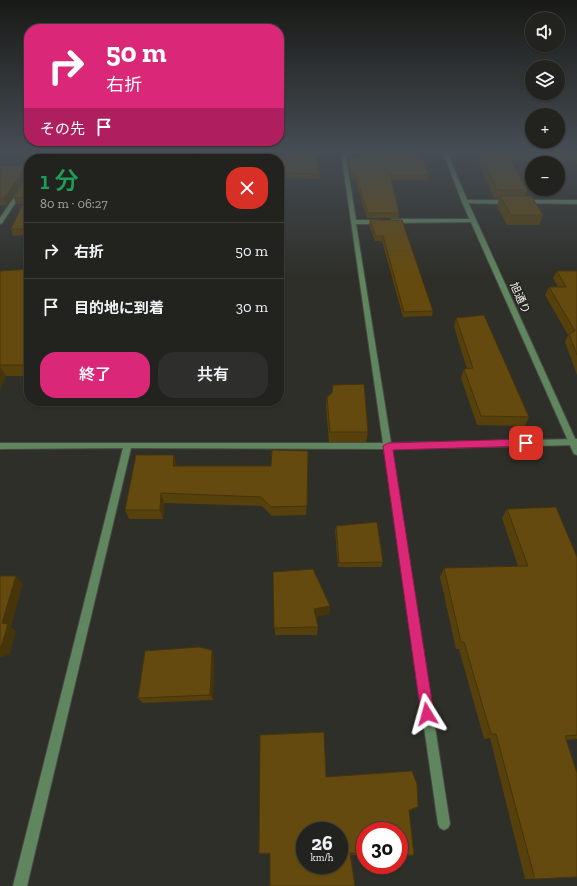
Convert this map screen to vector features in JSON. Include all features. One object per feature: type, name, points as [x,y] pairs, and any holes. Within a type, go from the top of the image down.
[{"type":"street","points":[[0,222],[19,193]]},
{"type":"street","points":[[349,193],[444,824]]},
{"type":"street","name":"旭通り","points":[[462,193],[575,442],[577,452]]},
{"type":"street","points":[[465,202],[513,202]]},
{"type":"street","points":[[521,202],[577,202]]},
{"type":"street","points":[[354,222],[474,221]]},
{"type":"street","points":[[0,446],[388,446],[575,442]]},
{"type":"street","points":[[20,886],[128,445]]},
{"type":"building","points":[[0,193],[7,193],[4,198],[0,199]]},
{"type":"building","points":[[17,193],[24,193],[24,197],[14,198]]},
{"type":"building","points":[[361,193],[394,193],[399,213],[368,213]]},
{"type":"building","points":[[500,196],[531,196],[543,215],[511,215]]},
{"type":"building","points":[[24,201],[24,229],[11,229]]},
{"type":"building","points":[[370,220],[402,220],[433,311],[404,312],[383,236],[375,236]]},
{"type":"building","points":[[24,269],[24,365],[0,365],[1,271]]},
{"type":"building","points":[[557,271],[577,271],[577,355],[569,334],[575,331],[549,287],[566,287]]},
{"type":"building","points":[[484,315],[529,417],[481,416],[464,369],[473,368],[456,318]]},
{"type":"building","points":[[364,384],[368,432],[330,432],[327,397],[332,393],[333,385]]},
{"type":"building","points":[[272,450],[308,451],[307,506],[271,507],[261,497],[161,493],[160,510],[125,510],[136,455],[174,455],[173,466],[271,466]]},
{"type":"building","points":[[556,507],[577,557],[577,735],[565,736],[577,773],[577,877],[535,879],[496,734],[491,734],[464,642],[461,642],[444,568],[528,566],[507,509]]},
{"type":"building","points":[[377,522],[383,562],[339,563],[336,526]]},
{"type":"building","points":[[313,569],[330,606],[314,609],[318,627],[274,628],[273,572]]},
{"type":"building","points":[[0,576],[16,576],[2,623],[8,624],[1,647],[0,647]]},
{"type":"building","points":[[199,647],[212,650],[210,695],[138,698],[145,651]]},
{"type":"building","points":[[324,732],[326,777],[412,771],[417,784],[418,807],[409,810],[414,855],[408,855],[408,822],[356,822],[356,853],[350,853],[355,886],[270,886],[270,853],[259,853],[260,735]]},
{"type":"route","points":[[427,714],[388,446],[526,443]]}]
